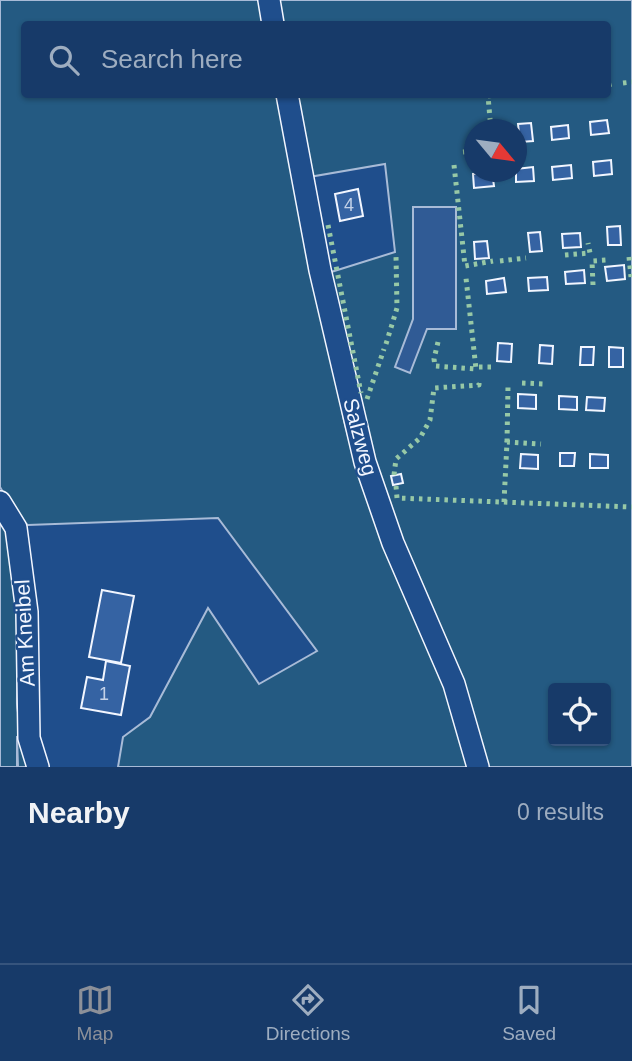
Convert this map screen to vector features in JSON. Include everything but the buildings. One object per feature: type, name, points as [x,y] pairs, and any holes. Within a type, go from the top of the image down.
[{"type":"street","points":[[269,0],[272,21]]},
{"type":"street","name":"Salzweg","points":[[288,98],[320,271],[365,462],[393,543],[454,684],[478,767]]},
{"type":"street","name":"Am Kneibel","points":[[0,502],[16,528],[27,612],[29,738],[38,767]]},
{"type":"shaded area","points":[[0,0],[260,0],[264,21],[21,21],[21,98],[279,98],[344,420],[357,471],[445,685],[470,767],[118,767],[123,737],[150,717],[208,608],[259,684],[317,651],[218,518],[28,525],[18,518],[0,487]]},
{"type":"shaded area","points":[[272,0],[632,0],[632,767],[485,767],[369,457],[328,273],[395,252],[385,164],[309,177],[293,98],[611,98],[611,21],[277,21]]},
{"type":"shaded area","points":[[413,207],[456,207],[456,329],[427,329],[410,373],[395,367],[413,319]]},
{"type":"shaded area","points":[[0,517],[16,560],[20,608],[17,704],[21,728],[34,767],[18,767],[17,736],[17,767],[0,767]]},
{"type":"hedge","points":[[623,83],[632,82]]},
{"type":"hedge","points":[[488,98],[490,119]]},
{"type":"hedge","points":[[454,165],[465,266],[493,261]]},
{"type":"hedge","points":[[328,225],[361,393]]},
{"type":"hedge","points":[[565,255],[590,253],[588,243]]},
{"type":"hedge","points":[[386,344],[397,308],[396,256]]},
{"type":"hedge","points":[[629,257],[631,277]]},
{"type":"hedge","points":[[500,261],[526,258]]},
{"type":"hedge","points":[[593,285],[592,261],[607,260]]},
{"type":"hedge","points":[[438,342],[435,366],[476,369],[466,278]]},
{"type":"hedge","points":[[367,399],[384,349]]},
{"type":"hedge","points":[[479,367],[492,367]]},
{"type":"hedge","points":[[394,475],[396,459],[420,438],[430,420],[434,388],[479,385],[479,381]]},
{"type":"hedge","points":[[522,383],[545,384]]},
{"type":"hedge","points":[[507,442],[508,386]]},
{"type":"hedge","points":[[504,502],[507,442],[541,444]]},
{"type":"hedge","points":[[396,486],[397,498],[632,507]]}]
